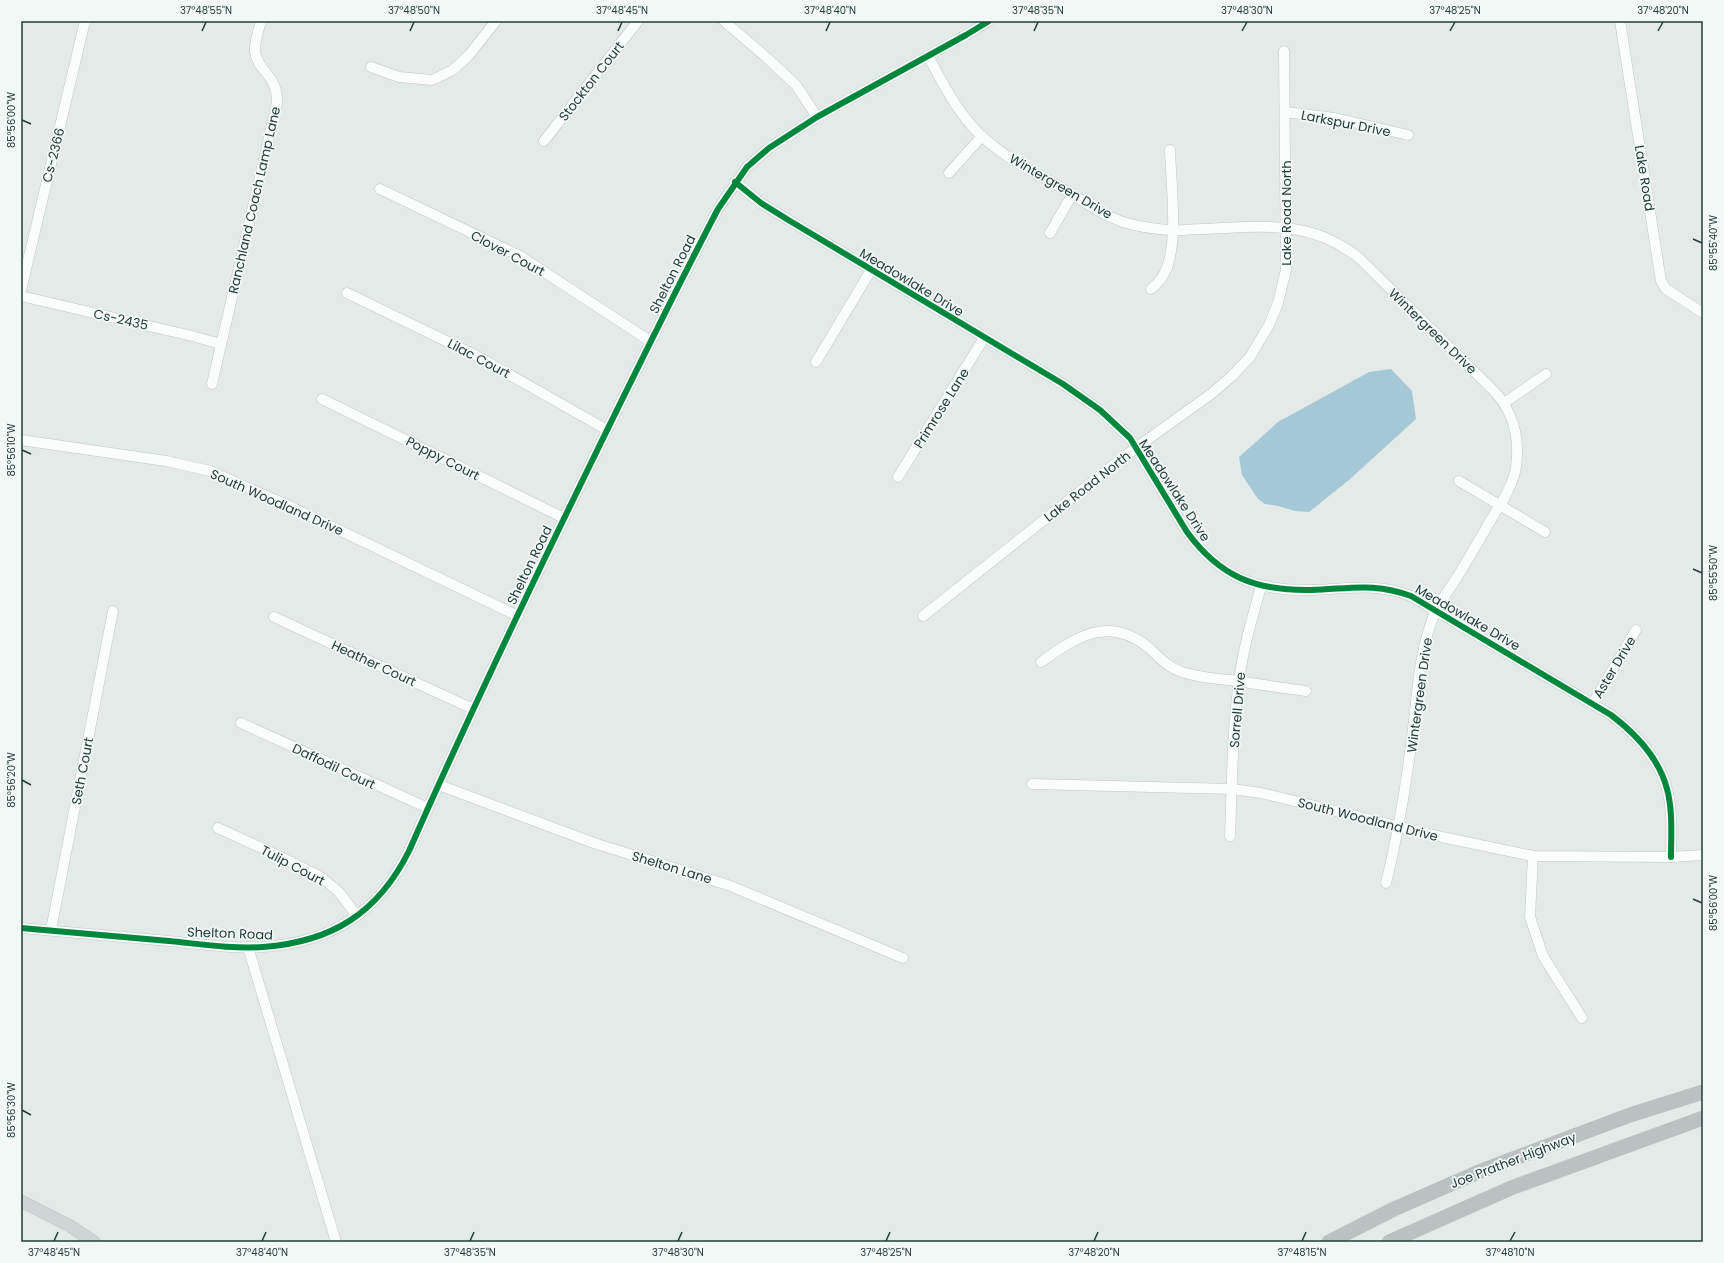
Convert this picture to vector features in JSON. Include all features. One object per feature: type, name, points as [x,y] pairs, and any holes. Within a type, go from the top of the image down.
[{"type":"highway","name":"Joe Prather Highway","points":[[1329,1242],[1394,1209],[1481,1172],[1630,1116],[1703,1092]]},
{"type":"highway","name":"Joe Prather Highway","points":[[1388,1242],[1511,1188],[1703,1118]]},
{"type":"main road","points":[[21,1201],[70,1226],[94,1242]]},
{"type":"street","name":"Cs-2366","points":[[21,290],[86,21]]},
{"type":"street","name":"Ranchland Coach Lamp Lane","points":[[212,384],[277,103],[276,86],[257,59],[255,50],[261,21]]},
{"type":"street","points":[[371,67],[399,77],[432,80],[453,70],[469,56],[496,21]]},
{"type":"street","name":"Stockton Court","points":[[544,141],[638,21]]},
{"type":"street","points":[[724,21],[796,85],[817,117]]},
{"type":"street","name":"Shelton Road","points":[[21,928],[248,947],[280,945],[315,937],[332,930],[357,916],[378,898],[398,872],[410,851],[473,709],[564,518],[650,341],[718,209],[735,182],[758,157],[817,117],[989,21]]},
{"type":"street","name":"Lake Road","points":[[1620,21],[1660,281],[1666,289],[1703,313]]},
{"type":"street","name":"Lake Road North","points":[[923,616],[1136,448],[1222,385],[1241,367],[1257,346],[1269,325],[1282,292],[1287,259],[1284,51]]},
{"type":"street","name":"Wintergreen Drive","points":[[928,56],[951,98],[982,136],[1014,160],[1103,213],[1122,222],[1152,228],[1173,230],[1272,226],[1287,227],[1317,233],[1330,239],[1359,258],[1492,389],[1504,403],[1515,432],[1517,456],[1513,478],[1500,505],[1437,610],[1430,625],[1421,662],[1408,773],[1399,826],[1386,883]]},
{"type":"street","name":"Larkspur Drive","points":[[1285,112],[1336,118],[1408,135]]},
{"type":"street","points":[[949,173],[982,136]]},
{"type":"street","points":[[1151,289],[1161,280],[1169,261],[1172,248],[1173,230],[1170,150]]},
{"type":"street","name":"Meadowlake Drive","points":[[735,182],[761,203],[1089,401],[1130,438],[1187,532],[1197,546],[1218,566],[1261,587],[1284,590],[1376,587],[1400,592],[1437,610],[1592,703],[1628,728],[1653,757],[1667,789],[1670,804],[1671,857]]},
{"type":"street","name":"Clover Court","points":[[380,189],[520,256],[650,341]]},
{"type":"street","points":[[1050,233],[1072,195]]},
{"type":"street","points":[[816,362],[871,270]]},
{"type":"street","name":"Lilac Court","points":[[347,293],[477,356],[607,430]]},
{"type":"street","name":"Cs-2435","points":[[21,296],[221,344]]},
{"type":"street","name":"Primrose Lane","points":[[898,477],[984,338]]},
{"type":"street","points":[[1504,403],[1546,374]]},
{"type":"street","name":"Poppy Court","points":[[322,399],[564,518]]},
{"type":"street","name":"South Woodland Drive","points":[[21,440],[166,461],[210,471],[285,504],[518,616]]},
{"type":"street","points":[[1458,481],[1545,532]]},
{"type":"street","name":"Sorrell Drive","points":[[1230,836],[1239,681],[1250,626],[1261,587]]},
{"type":"street","name":"Seth Court","points":[[52,930],[113,611]]},
{"type":"street","name":"Heather Court","points":[[274,617],[473,709]]},
{"type":"street","points":[[1041,662],[1083,635],[1107,630],[1118,631],[1131,635],[1139,640],[1172,668],[1181,672],[1210,678],[1306,691]]},
{"type":"street","name":"Aster Drive","points":[[1592,703],[1636,630]]},
{"type":"street","name":"Daffodil Court","points":[[241,723],[428,808]]},
{"type":"street","name":"South Woodland Drive","points":[[1032,784],[1232,789],[1261,793],[1442,837],[1533,856],[1671,857],[1703,855]]},
{"type":"street","name":"Shelton Lane","points":[[439,785],[594,843],[728,885],[903,958]]},
{"type":"street","name":"Tulip Court","points":[[218,828],[283,858],[321,878],[339,892],[357,916]]},
{"type":"street","points":[[1533,856],[1530,917],[1543,956],[1582,1018]]},
{"type":"street","points":[[248,947],[336,1242]]},
{"type":"water","points":[[1391,369],[1412,391],[1416,419],[1349,480],[1309,512],[1295,511],[1265,504],[1258,499],[1242,475],[1239,457],[1278,422],[1369,372]]},
{"type":"cycle path","points":[[21,928],[216,946],[263,947],[311,939],[331,931],[350,920],[367,907],[383,891],[397,873],[409,851],[492,670],[629,385],[718,209],[747,167],[769,148],[817,117],[989,21]]},
{"type":"cycle path","points":[[735,182],[761,203],[1063,384],[1100,410],[1130,438],[1187,532],[1213,560],[1226,570],[1256,584],[1273,588],[1311,590],[1361,587],[1385,589],[1411,596],[1611,715],[1638,739],[1652,757],[1663,778],[1667,789],[1670,806],[1671,857]]}]
